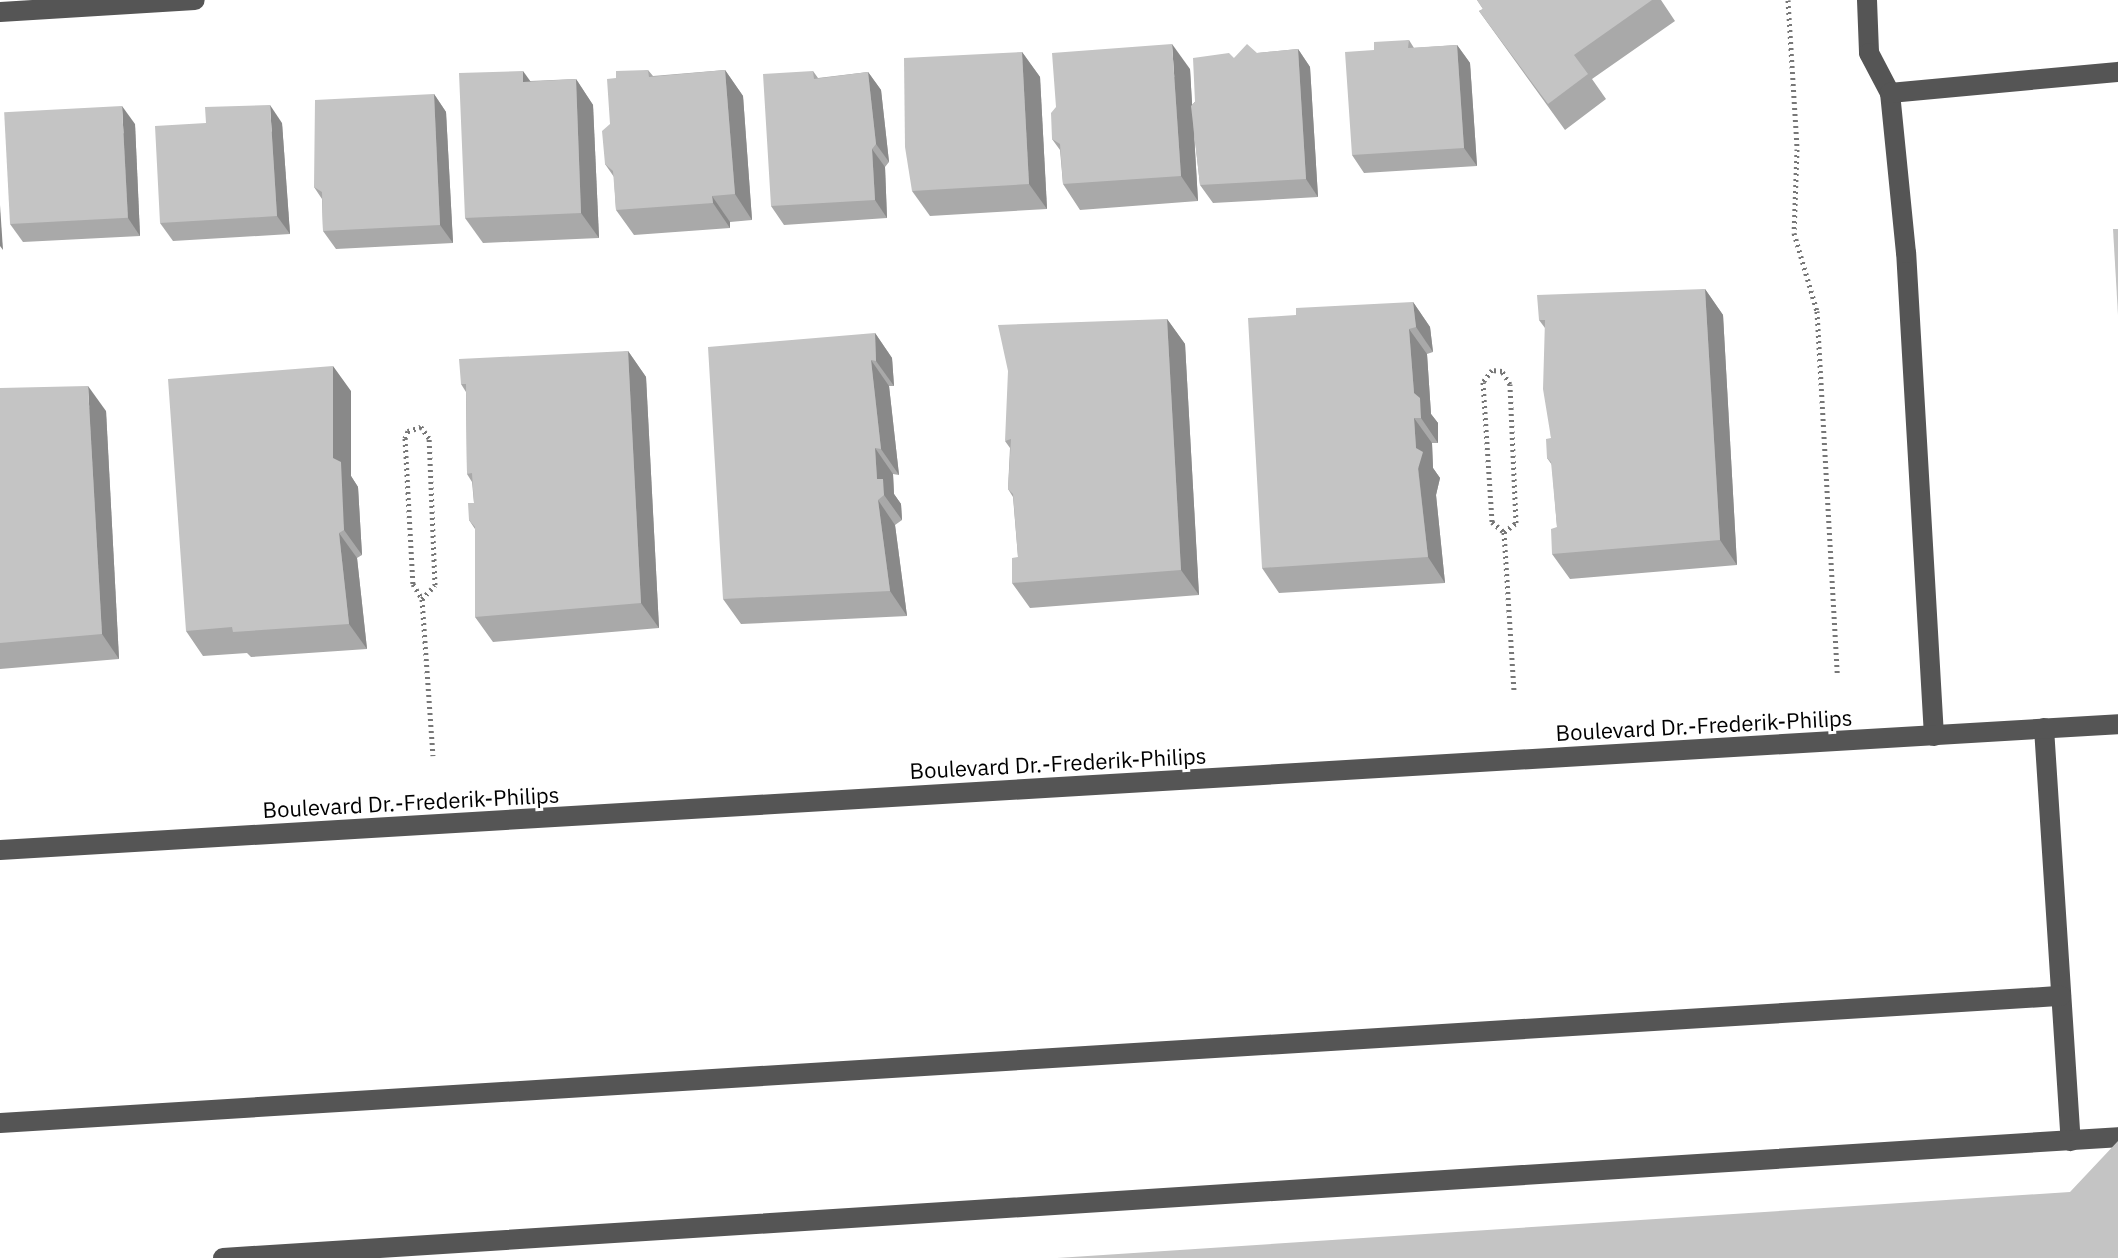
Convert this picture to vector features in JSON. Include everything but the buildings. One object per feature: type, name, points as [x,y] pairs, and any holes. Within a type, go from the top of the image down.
[{"type":"street","points":[[0,12],[195,0]]},
{"type":"street","points":[[1867,0],[1869,53],[1890,93],[1906,253],[1934,736]]},
{"type":"street","points":[[1890,93],[2118,72]]},
{"type":"street","name":"Boulevard Dr.-Frederik-Philips","points":[[0,850],[2118,724]]},
{"type":"street","points":[[2044,728],[2071,1141]]},
{"type":"street","points":[[0,1123],[2061,996]]},
{"type":"street","points":[[223,1258],[2118,1137]]},
{"type":"path","points":[[1788,0],[1797,149],[1794,233],[1817,311],[1837,673]]},
{"type":"path","points":[[1504,532],[1516,523],[1510,384],[1502,371],[1492,370],[1483,382],[1492,522],[1504,532],[1514,693]]},
{"type":"path","points":[[422,599],[435,585],[429,438],[421,427],[408,431],[405,438],[413,584],[422,599],[433,756]]}]
